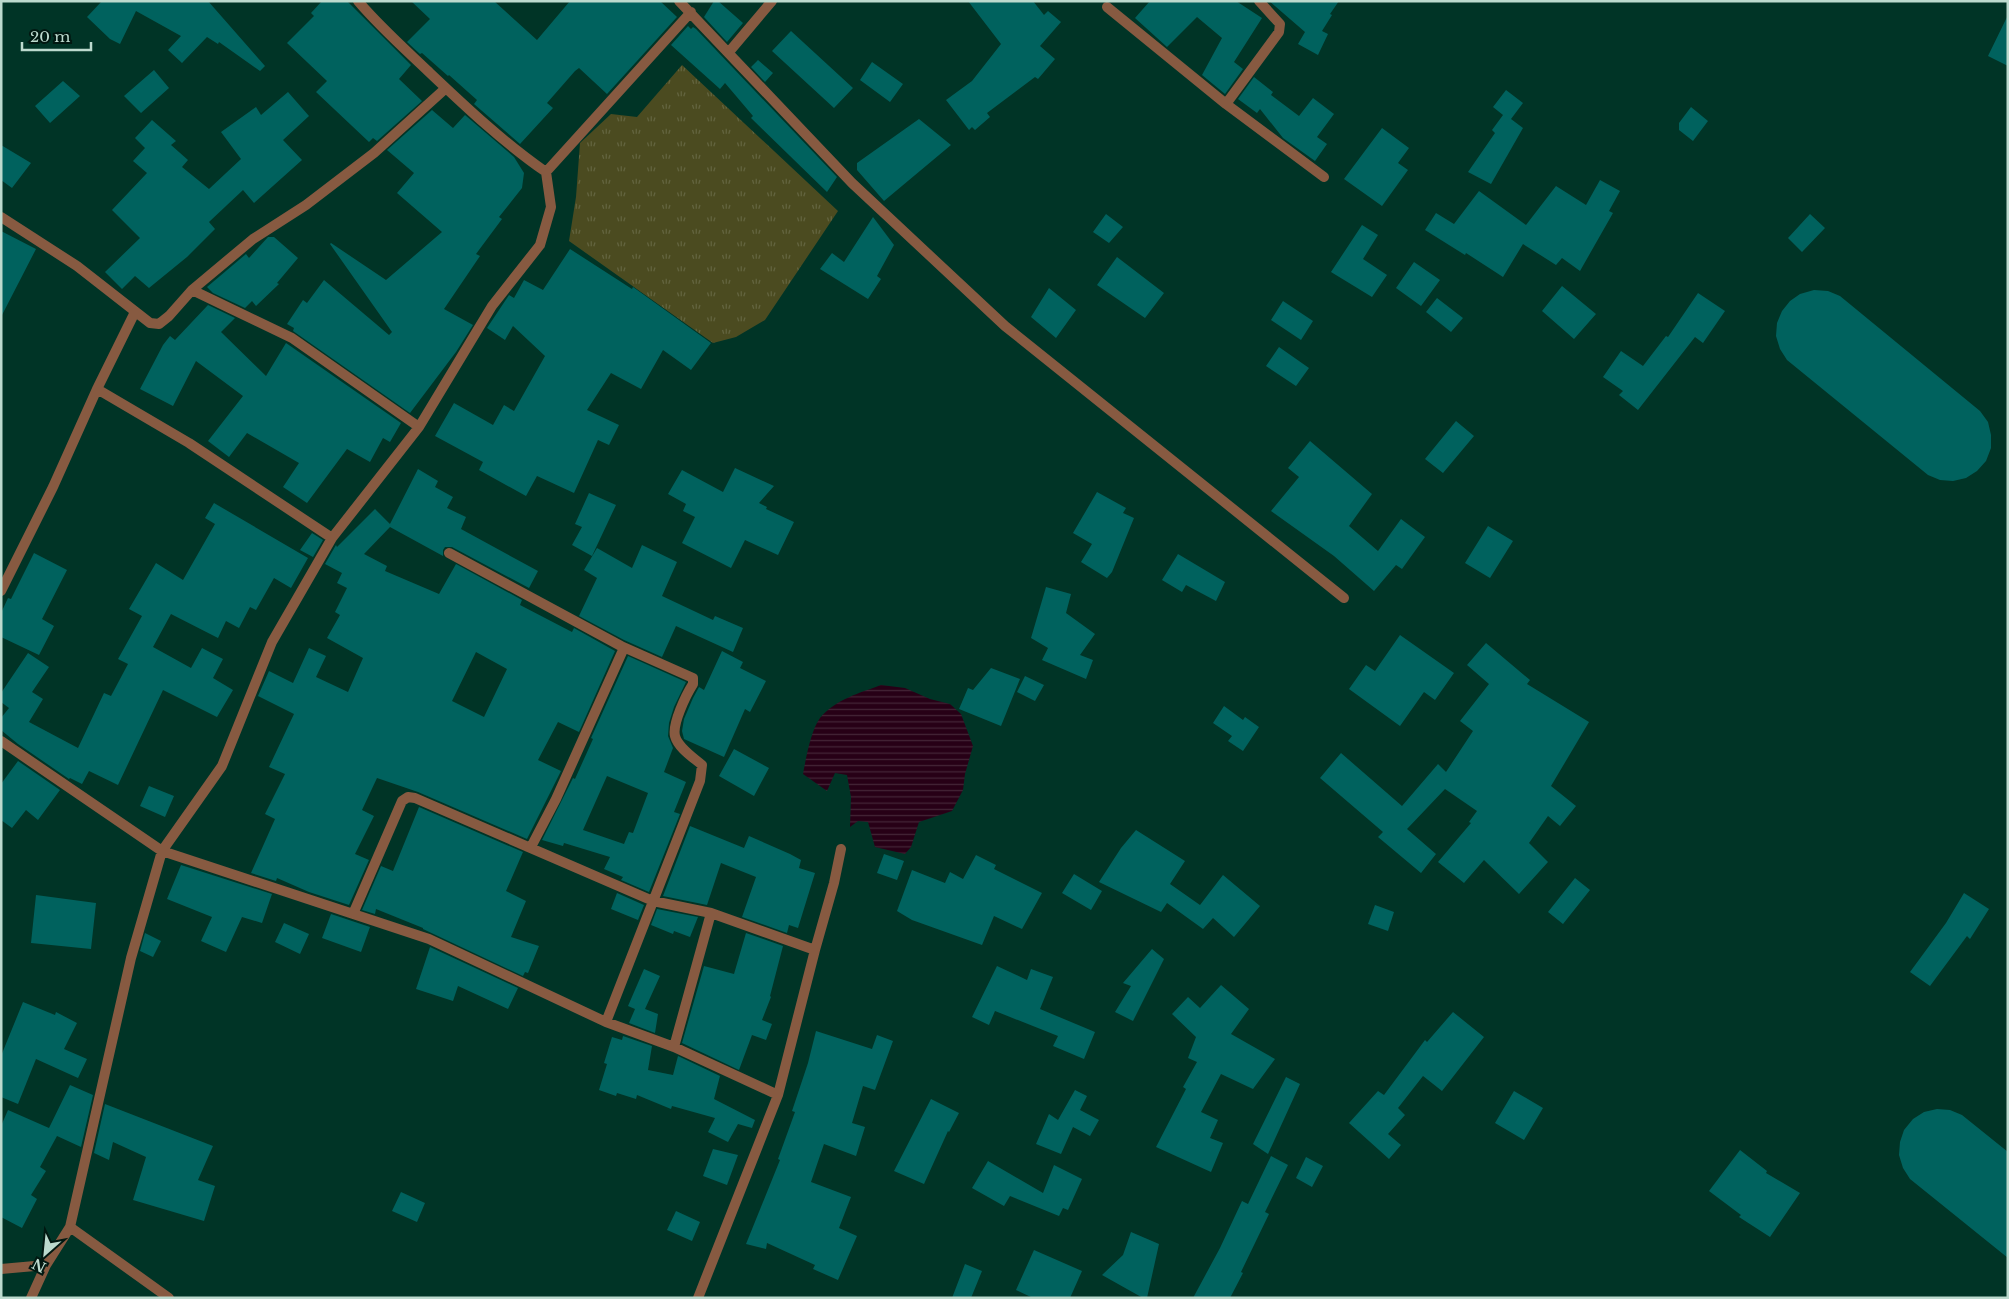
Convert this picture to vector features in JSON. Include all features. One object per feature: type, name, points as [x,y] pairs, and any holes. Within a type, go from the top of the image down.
[{"type":"street","points":[[31,1298],[46,1265],[70,1227],[131,958],[162,851],[222,766],[272,642],[332,538],[419,427],[492,306],[540,245],[550,207],[546,172],[518,152],[446,88],[374,20],[358,1]]},
{"type":"street","points":[[679,1],[852,183],[1006,326],[1344,598]]},
{"type":"street","points":[[729,52],[772,1]]},
{"type":"street","points":[[1226,104],[1279,32],[1280,24],[1259,1]]},
{"type":"street","points":[[1107,6],[1226,104],[1324,177]]},
{"type":"street","points":[[546,172],[690,12]]},
{"type":"street","points":[[1,217],[77,266],[150,323],[159,324],[169,316],[192,290],[253,239],[306,205],[374,153],[446,88]]},
{"type":"street","points":[[192,290],[292,338],[419,427]]},
{"type":"street","points":[[1,591],[53,487],[97,389],[135,312]]},
{"type":"street","points":[[97,389],[189,443],[332,538]]},
{"type":"street","points":[[449,553],[621,646],[690,677],[694,681],[676,722],[675,736],[682,747],[702,765],[700,781],[606,1022]]},
{"type":"street","points":[[531,847],[556,798],[621,657],[623,650],[621,646]]},
{"type":"street","points":[[1,741],[162,851],[430,939],[606,1022],[674,1047],[778,1095]]},
{"type":"street","points":[[353,914],[402,801],[408,796],[531,847],[653,901],[711,913],[815,950]]},
{"type":"street","points":[[698,1298],[778,1095],[834,883],[841,849]]},
{"type":"street","points":[[674,1047],[711,913]]},
{"type":"street","points":[[70,1227],[169,1298]]},
{"type":"street","points":[[1,1269],[46,1265]]},
{"type":"green space","points":[[682,65],[838,211],[765,320],[736,337],[713,343],[569,241],[576,197],[580,143],[611,114],[637,117]]},
{"type":"shaded area","points":[[881,685],[905,688],[930,699],[950,704],[961,714],[973,746],[965,774],[963,790],[952,811],[919,822],[911,847],[905,854],[875,847],[868,822],[858,821],[850,827],[851,797],[847,775],[835,773],[827,791],[803,774],[811,737],[817,723],[826,711],[841,701]]},
{"type":"building","points":[[102,1],[208,1],[265,66],[260,71],[219,42],[218,44],[207,37],[182,63],[168,50],[181,36],[136,11],[120,44],[110,39],[87,17]]},
{"type":"building","points":[[322,1],[347,1],[411,65],[399,79],[422,101],[377,141],[373,138],[369,142],[316,92],[327,81],[287,43],[314,16],[311,13]]},
{"type":"building","points":[[411,1],[494,1],[537,40],[570,1],[660,1],[677,17],[607,94],[579,68],[575,71],[547,103],[553,108],[520,144],[474,104],[477,100],[407,42],[430,19]]},
{"type":"building","points":[[714,1],[718,1],[743,23],[727,42],[704,17]]},
{"type":"building","points":[[968,1],[1033,1],[1044,15],[1048,11],[1061,22],[1040,46],[1055,59],[1038,79],[1035,77],[987,113],[990,117],[975,130],[972,127],[969,130],[946,100],[972,81],[1001,44]]},
{"type":"building","points":[[1150,1],[1236,1],[1262,18],[1234,62],[1243,69],[1225,94],[1202,75],[1222,38],[1197,17],[1167,47],[1135,18]]},
{"type":"building","points":[[1269,1],[1339,1],[1322,31],[1328,34],[1318,55],[1298,44],[1305,32]]},
{"type":"building","points":[[2008,15],[2008,66],[1988,56]]},
{"type":"building","points":[[688,26],[691,29],[693,27],[696,29],[837,177],[827,192],[751,118],[753,116],[725,83],[720,89],[671,45]]},
{"type":"building","points":[[791,31],[853,88],[834,108],[772,51]]},
{"type":"building","points":[[758,60],[773,73],[765,82],[751,67]]},
{"type":"building","points":[[872,62],[903,84],[890,102],[860,80]]},
{"type":"building","points":[[154,70],[169,88],[141,113],[124,96]]},
{"type":"building","points":[[1254,77],[1273,92],[1271,95],[1299,116],[1313,98],[1334,114],[1317,137],[1327,144],[1315,161],[1283,138],[1260,109],[1257,113],[1238,99]]},
{"type":"building","points":[[63,81],[80,96],[50,123],[35,106]]},
{"type":"building","points":[[1506,90],[1523,103],[1511,119],[1523,128],[1491,184],[1468,172],[1495,133],[1492,130],[1503,115],[1493,107]]},
{"type":"building","points":[[288,92],[309,116],[283,140],[302,160],[254,203],[243,190],[209,222],[215,229],[187,257],[149,288],[135,276],[122,289],[105,272],[140,238],[112,210],[147,173],[133,161],[145,148],[135,138],[152,120],[176,141],[171,145],[188,160],[182,167],[209,189],[241,159],[221,132],[256,107],[261,115]]},
{"type":"building","points":[[1691,107],[1708,121],[1693,141],[1679,130],[1679,123]]},
{"type":"building","points":[[432,110],[453,128],[465,115],[514,157],[524,173],[522,188],[499,217],[502,219],[476,254],[480,256],[444,309],[473,325],[456,352],[410,413],[293,331],[294,328],[287,324],[303,300],[307,303],[324,280],[389,335],[392,332],[330,244],[386,280],[442,232],[397,193],[414,173],[387,150]]},
{"type":"building","points":[[919,119],[951,145],[884,201],[857,170],[857,163]]},
{"type":"building","points":[[1382,128],[1409,148],[1398,163],[1408,170],[1382,206],[1344,179]]},
{"type":"building","points":[[1,145],[31,163],[12,188],[1,180]]},
{"type":"building","points":[[1600,180],[1620,191],[1609,211],[1613,213],[1580,271],[1562,258],[1556,265],[1523,244],[1503,277],[1425,230],[1436,213],[1454,224],[1479,191],[1526,225],[1556,186],[1586,205]]},
{"type":"building","points":[[1106,214],[1123,227],[1109,243],[1093,232]]},
{"type":"building","points":[[1810,214],[1825,228],[1802,252],[1788,238]]},
{"type":"building","points":[[873,217],[894,245],[877,276],[881,279],[868,299],[820,269],[832,253],[844,262]]},
{"type":"building","points":[[1362,225],[1378,235],[1363,259],[1387,275],[1372,297],[1331,272]]},
{"type":"building","points":[[1,231],[36,249],[1,317]]},
{"type":"building","points":[[268,237],[274,237],[298,258],[277,283],[279,284],[256,306],[252,301],[245,308],[213,293],[207,287],[246,254],[249,258]]},
{"type":"building","points":[[570,249],[632,289],[633,287],[711,343],[691,370],[663,350],[641,389],[611,373],[587,410],[619,425],[609,445],[598,440],[574,493],[537,476],[526,496],[479,470],[483,462],[435,436],[454,403],[493,425],[504,405],[514,411],[545,356],[513,326],[505,340],[487,328],[509,295],[514,298],[524,280],[543,290]]},
{"type":"building","points":[[1117,257],[1164,293],[1145,318],[1097,285]]},
{"type":"building","points":[[1414,262],[1440,280],[1421,306],[1396,288]]},
{"type":"building","points":[[1562,286],[1596,314],[1574,339],[1542,311]]},
{"type":"building","points":[[1049,288],[1076,310],[1056,338],[1031,317]]},
{"type":"building","points":[[1814,290],[1828,291],[1840,296],[1980,411],[1988,422],[1991,448],[1986,461],[1977,471],[1966,478],[1953,481],[1940,480],[1928,475],[1787,360],[1780,349],[1776,336],[1777,323],[1782,311],[1790,301],[1800,294]]},
{"type":"building","points":[[1698,293],[1725,311],[1703,343],[1695,337],[1638,410],[1619,395],[1623,391],[1603,377],[1621,351],[1643,366],[1666,336],[1668,337]]},
{"type":"building","points":[[1437,298],[1463,318],[1451,332],[1426,312]]},
{"type":"building","points":[[1283,301],[1313,321],[1301,340],[1271,320]]},
{"type":"building","points":[[208,305],[235,318],[221,332],[266,376],[286,343],[401,423],[390,442],[383,438],[370,462],[347,449],[307,503],[283,487],[299,463],[247,433],[229,457],[208,441],[243,396],[196,361],[173,406],[140,389],[163,345],[170,336],[175,340]]},
{"type":"building","points":[[1279,347],[1309,368],[1296,386],[1266,366]]},
{"type":"building","points":[[1456,421],[1474,436],[1443,473],[1425,459]]},
{"type":"building","points":[[1310,441],[1372,494],[1349,526],[1378,551],[1401,519],[1425,537],[1402,569],[1396,565],[1374,591],[1334,556],[1271,511],[1299,477],[1288,468]]},
{"type":"building","points":[[735,468],[774,486],[759,503],[767,507],[766,509],[794,522],[778,555],[745,540],[731,568],[682,543],[695,517],[683,511],[686,504],[668,494],[682,470],[723,492]]},
{"type":"building","points":[[418,469],[438,481],[435,487],[453,497],[447,508],[466,517],[461,529],[538,571],[529,588],[452,547],[445,547],[443,556],[390,527],[364,554],[387,566],[385,571],[439,594],[456,564],[522,600],[520,605],[572,632],[574,628],[615,651],[579,732],[558,722],[538,760],[561,771],[527,839],[418,792],[377,778],[362,810],[374,816],[355,854],[369,860],[349,905],[309,892],[277,878],[276,881],[251,873],[275,819],[265,814],[285,774],[269,767],[294,714],[258,696],[269,671],[293,683],[309,648],[326,656],[316,677],[348,692],[363,658],[327,638],[340,615],[335,612],[347,588],[337,583],[342,573],[325,564],[336,545],[337,547],[375,509],[390,524]],"holes":[[[476,652],[507,669],[484,717],[452,701]]]},
{"type":"building","points":[[1097,492],[1126,508],[1123,513],[1134,518],[1112,572],[1107,578],[1081,562],[1092,544],[1073,533]]},
{"type":"building","points":[[589,493],[616,505],[592,556],[572,545],[582,527],[575,524]]},
{"type":"building","points":[[214,503],[308,558],[291,588],[274,578],[256,610],[250,607],[239,628],[226,621],[218,638],[171,614],[153,647],[191,668],[202,648],[223,659],[213,678],[233,690],[217,717],[163,690],[118,785],[89,771],[82,784],[69,779],[1,730],[1,718],[9,708],[1,702],[1,693],[28,653],[49,667],[32,692],[43,699],[29,722],[78,748],[104,693],[111,696],[128,664],[118,659],[142,616],[129,609],[156,563],[183,580],[215,524],[205,518]]},
{"type":"building","points":[[1488,526],[1513,541],[1490,578],[1465,563]]},
{"type":"building","points":[[312,533],[323,540],[313,557],[300,550]]},
{"type":"building","points":[[642,545],[677,562],[662,596],[713,620],[715,616],[743,628],[733,652],[676,626],[662,657],[624,640],[579,616],[597,578],[584,570],[597,548],[632,568]]},
{"type":"building","points":[[34,553],[67,570],[42,619],[54,626],[39,655],[1,637],[1,613],[8,598],[11,599]]},
{"type":"building","points":[[1178,554],[1225,582],[1216,601],[1186,585],[1182,592],[1162,580]]},
{"type":"building","points":[[1046,587],[1071,594],[1066,613],[1095,634],[1080,655],[1093,660],[1086,679],[1042,660],[1048,648],[1031,638]]},
{"type":"building","points":[[1400,635],[1454,673],[1435,700],[1424,692],[1400,726],[1349,689],[1366,665],[1375,671]]},
{"type":"building","points":[[1486,643],[1530,680],[1527,684],[1589,722],[1551,786],[1576,806],[1560,826],[1548,816],[1529,843],[1548,862],[1519,894],[1484,860],[1464,883],[1438,862],[1471,823],[1469,822],[1477,811],[1445,789],[1407,829],[1436,854],[1421,873],[1378,837],[1383,832],[1320,778],[1341,753],[1402,806],[1438,764],[1446,772],[1473,731],[1460,721],[1489,684],[1467,665]]},
{"type":"building","points":[[722,651],[743,662],[740,668],[766,681],[750,712],[745,709],[724,757],[684,739],[682,731],[684,719],[693,698],[699,687],[704,690]]},
{"type":"building","points":[[628,656],[686,682],[674,707],[669,723],[668,736],[673,748],[664,772],[686,782],[674,812],[680,814],[649,892],[621,880],[623,877],[604,869],[610,857],[564,843],[563,846],[542,840],[573,778],[575,779],[593,739],[591,738]],"holes":[[[607,776],[648,793],[633,833],[629,832],[624,844],[583,830]]]},
{"type":"building","points":[[991,668],[1020,679],[1001,726],[959,709],[968,688],[973,690]]},
{"type":"building","points":[[1025,676],[1044,685],[1035,701],[1017,692]]},
{"type":"building","points":[[1224,706],[1243,720],[1245,717],[1259,727],[1243,751],[1228,741],[1232,736],[1213,723]]},
{"type":"building","points":[[734,749],[769,768],[754,796],[719,776]]},
{"type":"building","points":[[18,761],[60,790],[38,820],[26,810],[12,828],[1,820],[1,784]]},
{"type":"building","points":[[149,786],[174,796],[165,817],[140,806]]},
{"type":"building","points":[[419,807],[523,852],[506,891],[526,901],[511,937],[539,946],[528,973],[525,972],[523,976],[423,928],[376,909],[375,914],[362,910],[381,866],[393,871]]},
{"type":"building","points":[[690,826],[744,848],[749,836],[801,860],[799,868],[815,873],[798,928],[789,925],[787,933],[742,917],[756,877],[721,863],[707,905],[663,896]]},
{"type":"building","points":[[1136,830],[1185,861],[1170,884],[1200,905],[1223,875],[1260,906],[1234,937],[1213,918],[1203,929],[1167,903],[1161,912],[1099,882],[1121,848]]},
{"type":"building","points":[[884,854],[904,861],[897,880],[877,873]]},
{"type":"building","points":[[976,855],[996,865],[994,869],[1042,893],[1022,929],[994,916],[982,945],[912,920],[897,911],[912,870],[945,883],[950,872],[963,879]]},
{"type":"building","points":[[181,865],[272,894],[262,923],[242,917],[226,952],[201,941],[212,917],[167,899]]},
{"type":"building","points":[[1074,874],[1102,891],[1091,910],[1062,893]]},
{"type":"building","points":[[1575,878],[1590,890],[1563,924],[1548,912]]},
{"type":"building","points":[[617,893],[644,905],[638,920],[611,909]]},
{"type":"building","points":[[1964,893],[1989,909],[1970,939],[1967,936],[1930,986],[1910,972],[1946,923]]},
{"type":"building","points":[[36,895],[96,903],[91,949],[31,943]]},
{"type":"building","points":[[1375,905],[1394,912],[1388,931],[1368,924]]},
{"type":"building","points":[[657,909],[698,917],[690,937],[674,931],[673,934],[651,925]]},
{"type":"building","points":[[331,914],[370,927],[361,952],[322,938]]},
{"type":"building","points":[[284,923],[309,934],[300,954],[275,942]]},
{"type":"building","points":[[145,933],[161,941],[153,957],[140,951]]},
{"type":"building","points":[[746,933],[783,946],[771,997],[762,1020],[772,1024],[766,1040],[752,1035],[739,1070],[682,1043],[704,966],[734,974]]},
{"type":"building","points":[[430,947],[518,988],[508,1009],[458,986],[453,1001],[416,989]]},
{"type":"building","points":[[1152,949],[1164,959],[1133,1021],[1115,1012],[1131,986],[1123,983]]},
{"type":"building","points":[[997,966],[1027,980],[1031,969],[1053,977],[1040,1009],[1095,1032],[1084,1059],[1053,1046],[1058,1036],[995,1011],[989,1025],[972,1017]]},
{"type":"building","points":[[644,969],[660,976],[645,1009],[658,1014],[655,1033],[629,1023],[635,1009],[628,1006]]},
{"type":"building","points":[[1221,985],[1249,1009],[1231,1034],[1275,1059],[1253,1089],[1221,1074],[1201,1112],[1218,1120],[1210,1138],[1223,1143],[1211,1172],[1156,1147],[1186,1089],[1183,1087],[1197,1062],[1188,1058],[1196,1037],[1172,1014],[1188,997],[1200,1008]]},
{"type":"building","points":[[23,1002],[55,1015],[56,1012],[77,1023],[64,1049],[87,1059],[78,1078],[36,1059],[18,1104],[1,1097],[1,1056]]},
{"type":"building","points":[[1453,1012],[1484,1037],[1442,1091],[1423,1076],[1398,1108],[1405,1115],[1388,1134],[1401,1145],[1389,1159],[1349,1123],[1378,1091],[1384,1095],[1425,1040],[1427,1042]]},
{"type":"building","points":[[816,1031],[872,1049],[877,1035],[893,1041],[875,1090],[863,1086],[852,1123],[865,1127],[856,1156],[824,1144],[811,1182],[851,1197],[839,1228],[857,1236],[838,1280],[813,1269],[815,1265],[767,1243],[766,1249],[746,1244],[780,1160],[778,1159],[795,1112],[792,1111],[808,1063]]},
{"type":"building","points":[[623,1036],[652,1046],[648,1070],[673,1075],[678,1056],[720,1076],[714,1099],[755,1120],[752,1128],[738,1124],[728,1142],[708,1132],[715,1118],[672,1106],[671,1109],[637,1095],[636,1099],[617,1093],[616,1096],[599,1090],[607,1064],[604,1063],[612,1037],[622,1040]]},
{"type":"building","points":[[1286,1077],[1300,1084],[1268,1154],[1253,1144]]},
{"type":"building","points":[[70,1085],[93,1095],[81,1147],[57,1136],[40,1167],[46,1171],[31,1195],[37,1199],[22,1228],[1,1217],[1,1126],[8,1110],[49,1128]]},
{"type":"building","points":[[1075,1090],[1087,1096],[1080,1110],[1099,1120],[1090,1136],[1073,1127],[1061,1154],[1036,1144],[1049,1114],[1058,1120]]},
{"type":"building","points":[[1514,1091],[1543,1108],[1524,1140],[1495,1123]]},
{"type":"building","points":[[931,1099],[959,1113],[948,1131],[924,1184],[894,1171]]},
{"type":"building","points":[[105,1104],[213,1146],[198,1180],[215,1186],[204,1221],[133,1200],[146,1157],[113,1142],[109,1160],[94,1153]]},
{"type":"building","points":[[1937,1109],[1950,1110],[1962,1115],[2008,1152],[2008,1258],[1910,1179],[1903,1168],[1899,1155],[1900,1142],[1904,1130],[1913,1119],[1924,1112]]},
{"type":"building","points":[[713,1149],[738,1155],[727,1185],[703,1176]]},
{"type":"building","points":[[1740,1150],[1767,1171],[1766,1173],[1800,1193],[1770,1237],[1739,1217],[1741,1215],[1709,1191]]},
{"type":"building","points":[[1271,1156],[1288,1165],[1265,1212],[1269,1214],[1230,1298],[1193,1298],[1220,1248],[1242,1201],[1248,1204]]},
{"type":"building","points":[[1306,1157],[1323,1166],[1312,1187],[1296,1178]]},
{"type":"building","points":[[988,1161],[1043,1193],[1054,1165],[1082,1179],[1068,1210],[1063,1208],[1059,1216],[1010,1196],[1004,1206],[972,1188]]},
{"type":"building","points":[[401,1192],[425,1203],[417,1222],[392,1211]]},
{"type":"building","points":[[676,1211],[700,1222],[692,1241],[667,1230]]},
{"type":"building","points":[[1131,1232],[1159,1244],[1147,1298],[1143,1298],[1102,1275],[1123,1255]]},
{"type":"building","points":[[1034,1250],[1082,1271],[1070,1298],[1033,1298],[1016,1290]]},
{"type":"building","points":[[965,1264],[982,1271],[971,1298],[952,1298]]}]
